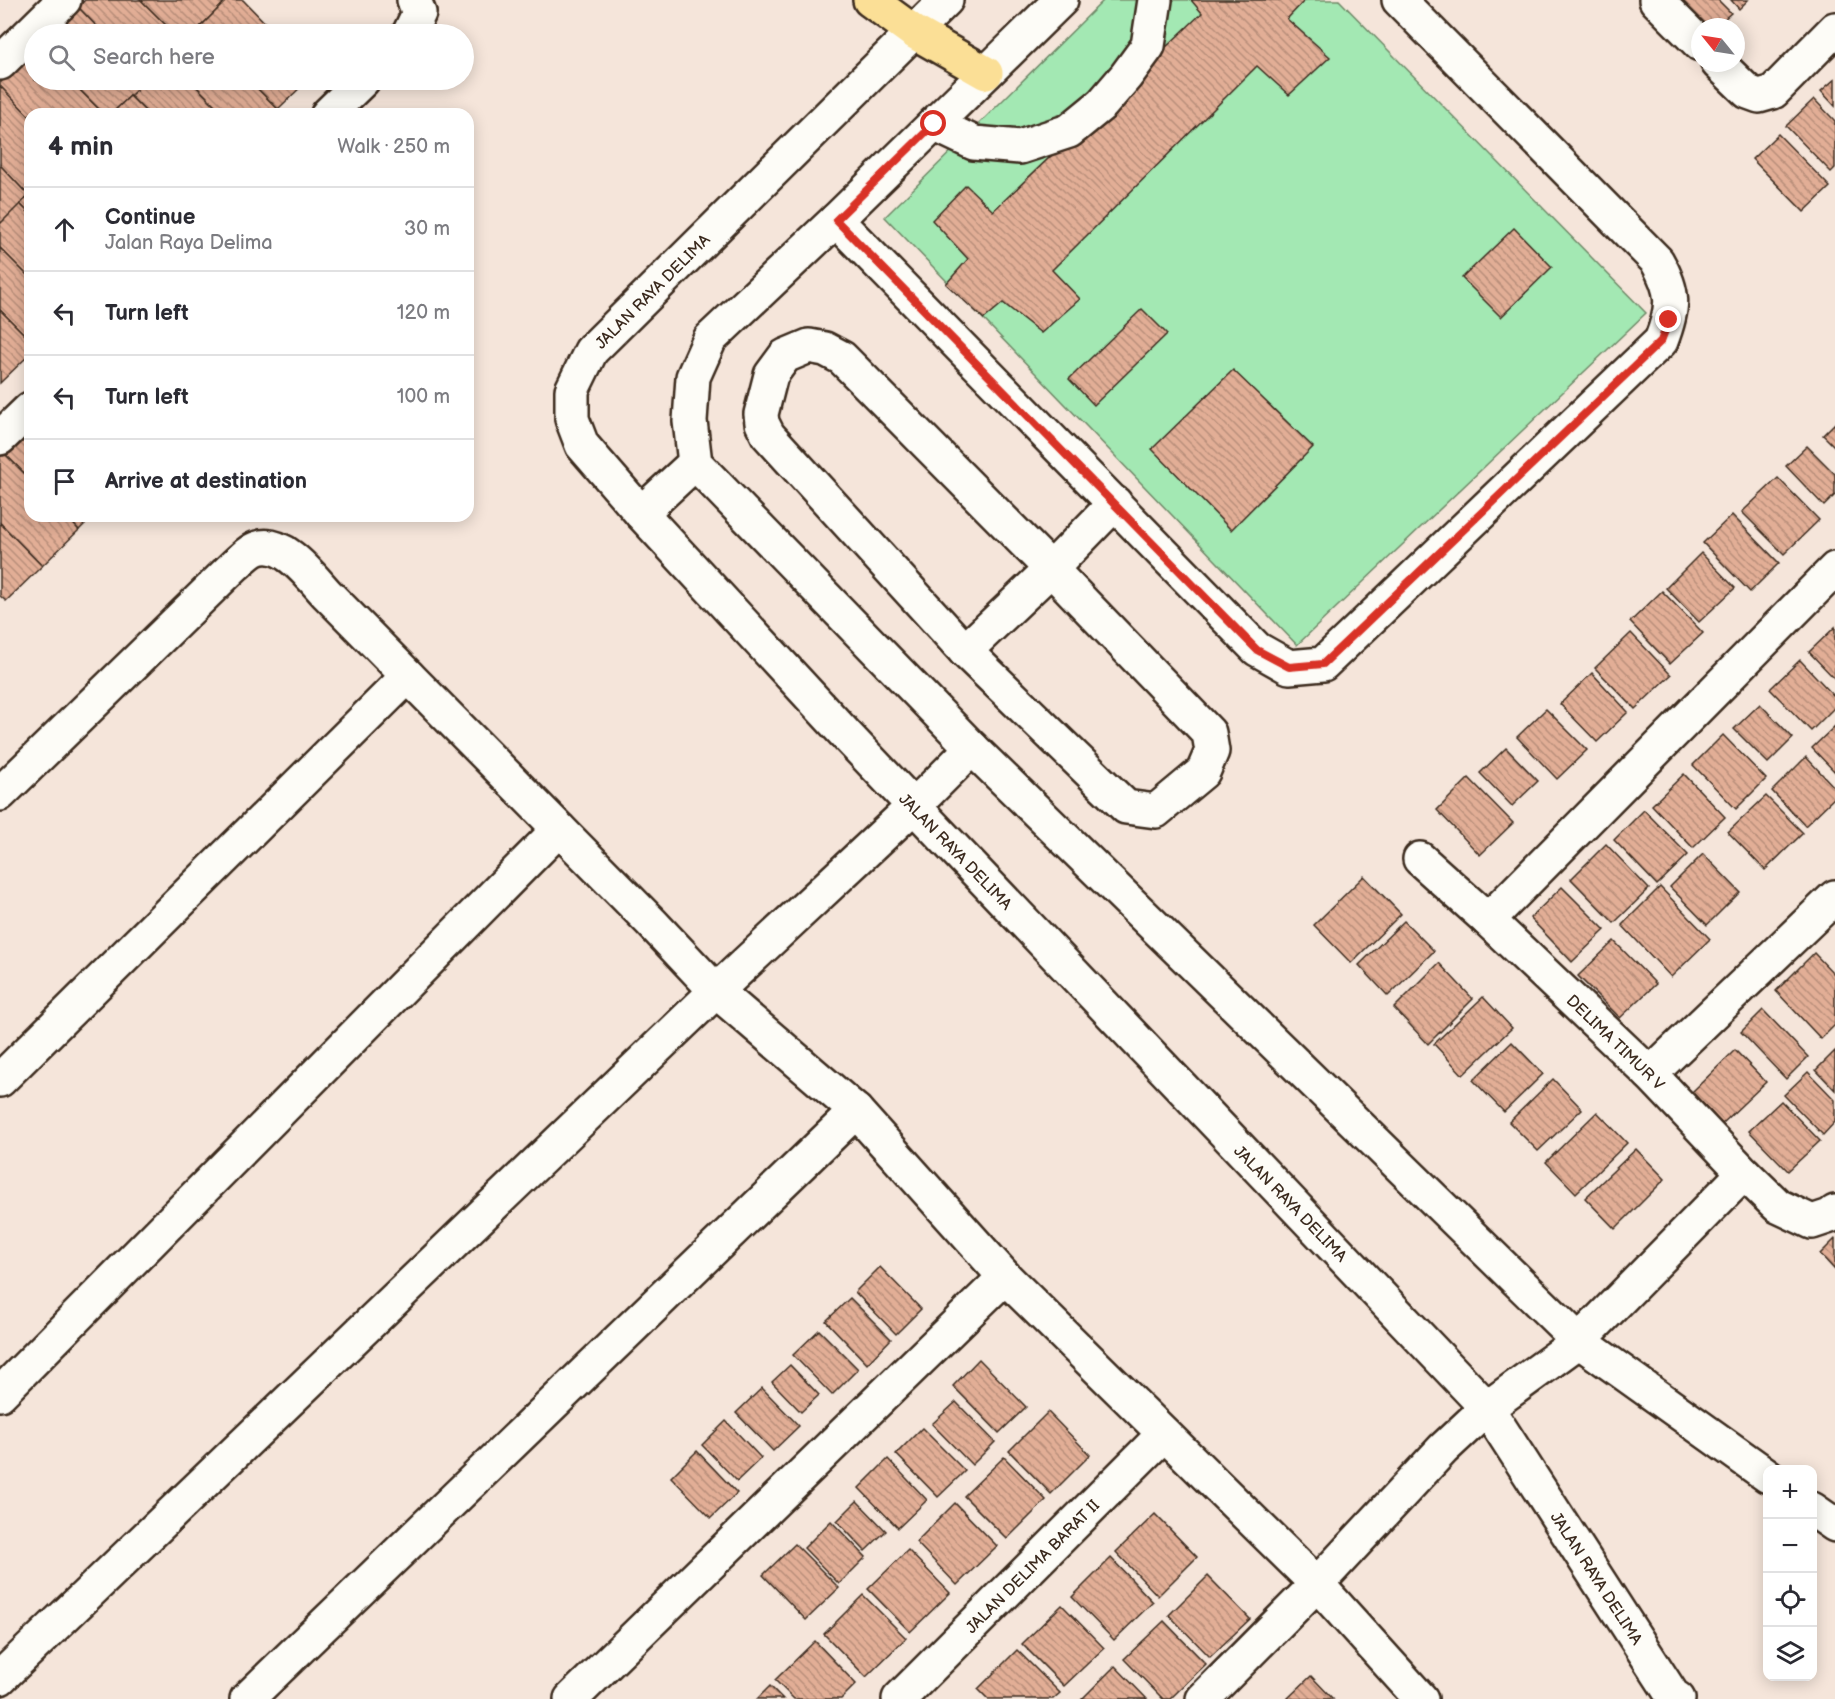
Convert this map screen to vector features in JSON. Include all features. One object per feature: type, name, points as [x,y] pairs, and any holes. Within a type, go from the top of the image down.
[{"type":"main road","points":[[870,0],[991,68]]},
{"type":"street","points":[[40,24],[64,0]]},
{"type":"street","points":[[414,0],[419,13],[414,24]]},
{"type":"street","name":"JALAN RAYA DELIMA","points":[[946,0],[591,351],[572,390],[572,419],[582,445],[641,513],[913,807],[1487,1408],[1673,1696],[1678,1699]]},
{"type":"street","points":[[1061,0],[836,220],[710,339],[693,377],[690,421],[694,463],[972,748],[1579,1341],[1763,1473]]},
{"type":"street","points":[[934,124],[974,143],[1020,147],[1069,131],[1102,104],[1148,45],[1155,0]]},
{"type":"street","points":[[836,220],[1257,650],[1289,667],[1323,664],[1661,341],[1669,320],[1671,299],[1668,280],[1657,261],[1399,0]]},
{"type":"street","points":[[1656,0],[1691,35]]},
{"type":"street","points":[[1727,72],[1748,92],[1760,96],[1773,92],[1835,29]]},
{"type":"street","points":[[0,63],[24,39]]},
{"type":"street","points":[[334,108],[353,90]]},
{"type":"street","points":[[809,346],[825,349],[842,358],[1051,569],[1209,733],[1212,751],[1203,772],[1156,811],[1126,807],[966,651],[768,435],[762,423],[761,414],[771,375],[785,356],[809,346]]},
{"type":"street","points":[[0,438],[24,415]]},
{"type":"street","points":[[641,513],[694,463]]},
{"type":"street","points":[[966,651],[1115,503]]},
{"type":"street","points":[[0,794],[235,565],[258,548],[271,547],[284,552],[299,563],[716,991],[856,1111],[1005,1277],[1317,1584],[1421,1699]]},
{"type":"street","points":[[1488,920],[1835,569]]},
{"type":"street","points":[[0,1080],[408,676]]},
{"type":"street","points":[[0,1678],[716,991],[913,807],[972,748]]},
{"type":"street","points":[[0,1394],[559,829]]},
{"type":"street","name":"DELIMA TIMUR V","points":[[1420,859],[1488,920],[1650,1074],[1778,1206],[1823,1217]]},
{"type":"street","points":[[1650,1074],[1835,897]]},
{"type":"street","points":[[247,1699],[856,1111]]},
{"type":"street","points":[[1203,1699],[1317,1584],[1443,1449],[1487,1408],[1579,1341],[1744,1173]]},
{"type":"street","points":[[571,1699],[1005,1277]]},
{"type":"street","name":"JALAN DELIMA BARAT II","points":[[899,1699],[1164,1434]]},
{"type":"street","points":[[1817,1512],[1835,1525]]},
{"type":"street","points":[[0,1689],[12,1699]]},
{"type":"green space","points":[[1104,0],[1339,0],[1646,313],[1297,645],[885,217]]},
{"type":"building","points":[[85,0],[141,0],[165,24],[94,24],[78,7]]},
{"type":"building","points":[[141,0],[219,0],[223,4],[203,24],[165,24]]},
{"type":"building","points":[[227,0],[243,0],[266,24],[203,24]]},
{"type":"building","points":[[1191,0],[1305,0],[1287,19],[1330,57],[1289,95],[1257,66],[1052,270],[1080,299],[1041,333],[1003,303],[984,319],[946,284],[968,259],[932,220],[966,185],[993,211],[1202,13]]},
{"type":"building","points":[[1667,0],[1718,0],[1731,13],[1725,18],[1691,20]]},
{"type":"building","points":[[1731,0],[1748,0],[1739,9]]},
{"type":"building","points":[[78,7],[94,24],[60,24]]},
{"type":"building","points":[[24,60],[24,90],[80,90],[98,108],[24,108],[24,111],[0,86],[0,83]]},
{"type":"building","points":[[1835,79],[1835,106],[1821,91]]},
{"type":"building","points":[[0,86],[24,111],[24,191],[0,165]]},
{"type":"building","points":[[80,90],[136,90],[117,108],[98,108]]},
{"type":"building","points":[[136,90],[200,90],[218,108],[142,108],[130,96]]},
{"type":"building","points":[[200,90],[259,90],[277,108],[218,108]]},
{"type":"building","points":[[259,90],[298,90],[279,108]]},
{"type":"building","points":[[130,96],[142,108],[117,108]]},
{"type":"building","points":[[1814,99],[1835,121],[1835,168],[1831,172],[1786,126]]},
{"type":"building","points":[[1778,134],[1830,187],[1804,212],[1752,159]]},
{"type":"building","points":[[0,165],[24,191],[24,201],[0,224]]},
{"type":"building","points":[[20,204],[24,208],[24,272],[0,248],[0,224]]},
{"type":"building","points":[[1514,228],[1552,267],[1501,317],[1462,278]]},
{"type":"building","points":[[0,248],[24,272],[24,334],[0,310]]},
{"type":"building","points":[[1142,309],[1167,334],[1094,405],[1069,379]]},
{"type":"building","points":[[0,310],[24,334],[24,360],[0,383]]},
{"type":"building","points":[[1233,370],[1313,447],[1231,530],[1152,449]]},
{"type":"building","points":[[24,423],[24,473],[0,449]]},
{"type":"building","points":[[1835,423],[1835,447],[1823,435]]},
{"type":"building","points":[[1807,446],[1835,474],[1835,495],[1824,506],[1786,466]]},
{"type":"building","points":[[0,449],[24,473],[24,522],[72,522],[79,530],[42,566],[0,523]]},
{"type":"building","points":[[1778,478],[1819,520],[1784,554],[1742,512]]},
{"type":"building","points":[[1732,515],[1779,563],[1750,592],[1703,543]]},
{"type":"building","points":[[72,522],[87,522],[79,530]]},
{"type":"building","points":[[0,523],[42,566],[6,601],[0,596]]},
{"type":"building","points":[[1701,553],[1735,588],[1699,622],[1666,588]]},
{"type":"building","points":[[1662,591],[1703,633],[1670,664],[1630,622]]},
{"type":"building","points":[[1835,627],[1835,679],[1809,652]]},
{"type":"building","points":[[1631,633],[1671,675],[1635,709],[1595,668]]},
{"type":"building","points":[[1800,660],[1835,697],[1835,707],[1811,731],[1770,689]]},
{"type":"building","points":[[1592,673],[1628,712],[1597,742],[1560,704]]},
{"type":"building","points":[[1760,704],[1793,738],[1768,763],[1734,729]]},
{"type":"building","points":[[1546,709],[1587,750],[1557,779],[1517,737]]},
{"type":"building","points":[[1835,726],[1835,772],[1812,748]]},
{"type":"building","points":[[1723,735],[1766,779],[1736,809],[1693,765]]},
{"type":"building","points":[[1506,748],[1538,781],[1512,806],[1480,773]]},
{"type":"building","points":[[1806,757],[1835,788],[1835,797],[1805,826],[1772,791]]},
{"type":"building","points":[[1684,774],[1725,817],[1693,848],[1652,805]]},
{"type":"building","points":[[1469,778],[1513,823],[1480,855],[1437,810]]},
{"type":"building","points":[[1766,796],[1803,833],[1765,870],[1728,832]]},
{"type":"building","points":[[1644,810],[1688,855],[1657,885],[1614,840]]},
{"type":"building","points":[[1606,844],[1649,889],[1614,923],[1571,879]]},
{"type":"building","points":[[1703,854],[1740,892],[1707,925],[1670,887]]},
{"type":"building","points":[[1364,876],[1401,914],[1351,963],[1314,925]]},
{"type":"building","points":[[1562,887],[1605,930],[1572,962],[1530,918]]},
{"type":"building","points":[[1660,887],[1710,939],[1671,977],[1622,925]]},
{"type":"building","points":[[1404,921],[1434,951],[1388,996],[1359,965]]},
{"type":"building","points":[[1614,941],[1656,984],[1620,1018],[1578,976]]},
{"type":"building","points":[[1814,953],[1835,975],[1835,1025],[1821,1039],[1776,991]]},
{"type":"building","points":[[1439,963],[1473,999],[1428,1044],[1394,1008]]},
{"type":"building","points":[[1483,997],[1512,1028],[1463,1075],[1434,1044]]},
{"type":"building","points":[[1763,1010],[1808,1057],[1786,1079],[1741,1032]]},
{"type":"building","points":[[1512,1042],[1543,1074],[1504,1112],[1473,1080]]},
{"type":"building","points":[[1735,1050],[1766,1082],[1722,1124],[1692,1092]]},
{"type":"building","points":[[1835,1051],[1835,1090],[1816,1070]]},
{"type":"building","points":[[1808,1072],[1835,1100],[1835,1122],[1823,1135],[1784,1095]]},
{"type":"building","points":[[1553,1079],[1582,1109],[1538,1151],[1509,1122]]},
{"type":"building","points":[[1781,1101],[1820,1141],[1788,1171],[1749,1131]]},
{"type":"building","points":[[1597,1112],[1627,1143],[1576,1193],[1546,1162]]},
{"type":"building","points":[[1636,1149],[1665,1179],[1615,1229],[1585,1198]]},
{"type":"building","points":[[1835,1239],[1835,1270],[1820,1254]]},
{"type":"building","points":[[880,1267],[921,1309],[896,1334],[855,1292]]},
{"type":"building","points":[[850,1298],[891,1339],[867,1364],[826,1321]]},
{"type":"building","points":[[819,1330],[858,1369],[832,1395],[793,1355]]},
{"type":"building","points":[[979,1359],[1026,1407],[999,1433],[953,1386]]},
{"type":"building","points":[[790,1365],[819,1395],[801,1412],[772,1382]]},
{"type":"building","points":[[762,1388],[799,1426],[773,1451],[736,1413]]},
{"type":"building","points":[[956,1402],[995,1442],[972,1465],[932,1424]]},
{"type":"building","points":[[1048,1412],[1090,1455],[1051,1494],[1009,1451]]},
{"type":"building","points":[[726,1421],[761,1458],[737,1481],[702,1445]]},
{"type":"building","points":[[922,1428],[965,1471],[938,1497],[896,1454]]},
{"type":"building","points":[[697,1451],[737,1493],[711,1518],[671,1477]]},
{"type":"building","points":[[1004,1457],[1046,1500],[1007,1539],[964,1496]]},
{"type":"building","points":[[888,1459],[927,1500],[898,1528],[859,1488]]},
{"type":"building","points":[[857,1501],[886,1531],[865,1551],[837,1521]]},
{"type":"building","points":[[955,1503],[997,1546],[957,1585],[916,1542]]},
{"type":"building","points":[[1155,1514],[1197,1557],[1158,1596],[1116,1552]]},
{"type":"building","points":[[831,1521],[866,1557],[839,1584],[804,1548]]},
{"type":"building","points":[[795,1544],[839,1588],[806,1620],[763,1575]]},
{"type":"building","points":[[908,1550],[950,1593],[910,1632],[868,1589]]},
{"type":"building","points":[[1111,1558],[1153,1602],[1114,1640],[1072,1597]]},
{"type":"building","points":[[1208,1576],[1250,1619],[1210,1657],[1169,1615]]},
{"type":"building","points":[[863,1595],[906,1638],[866,1677],[824,1634]]},
{"type":"building","points":[[1062,1605],[1104,1648],[1064,1686],[1022,1644]]},
{"type":"building","points":[[1164,1621],[1206,1664],[1170,1699],[1163,1699],[1124,1659]]},
{"type":"building","points":[[815,1641],[856,1684],[841,1699],[794,1699],[775,1680]]},
{"type":"building","points":[[1017,1650],[1060,1693],[1053,1699],[988,1699],[978,1689]]},
{"type":"building","points":[[1115,1666],[1147,1699],[1082,1699]]},
{"type":"building","points":[[1311,1676],[1333,1699],[1287,1699]]},
{"type":"building","points":[[770,1686],[783,1699],[757,1699]]},
{"type":"route","points":[[934,124],[836,220],[1257,650],[1289,667],[1323,664],[1661,341],[1669,320]]}]
